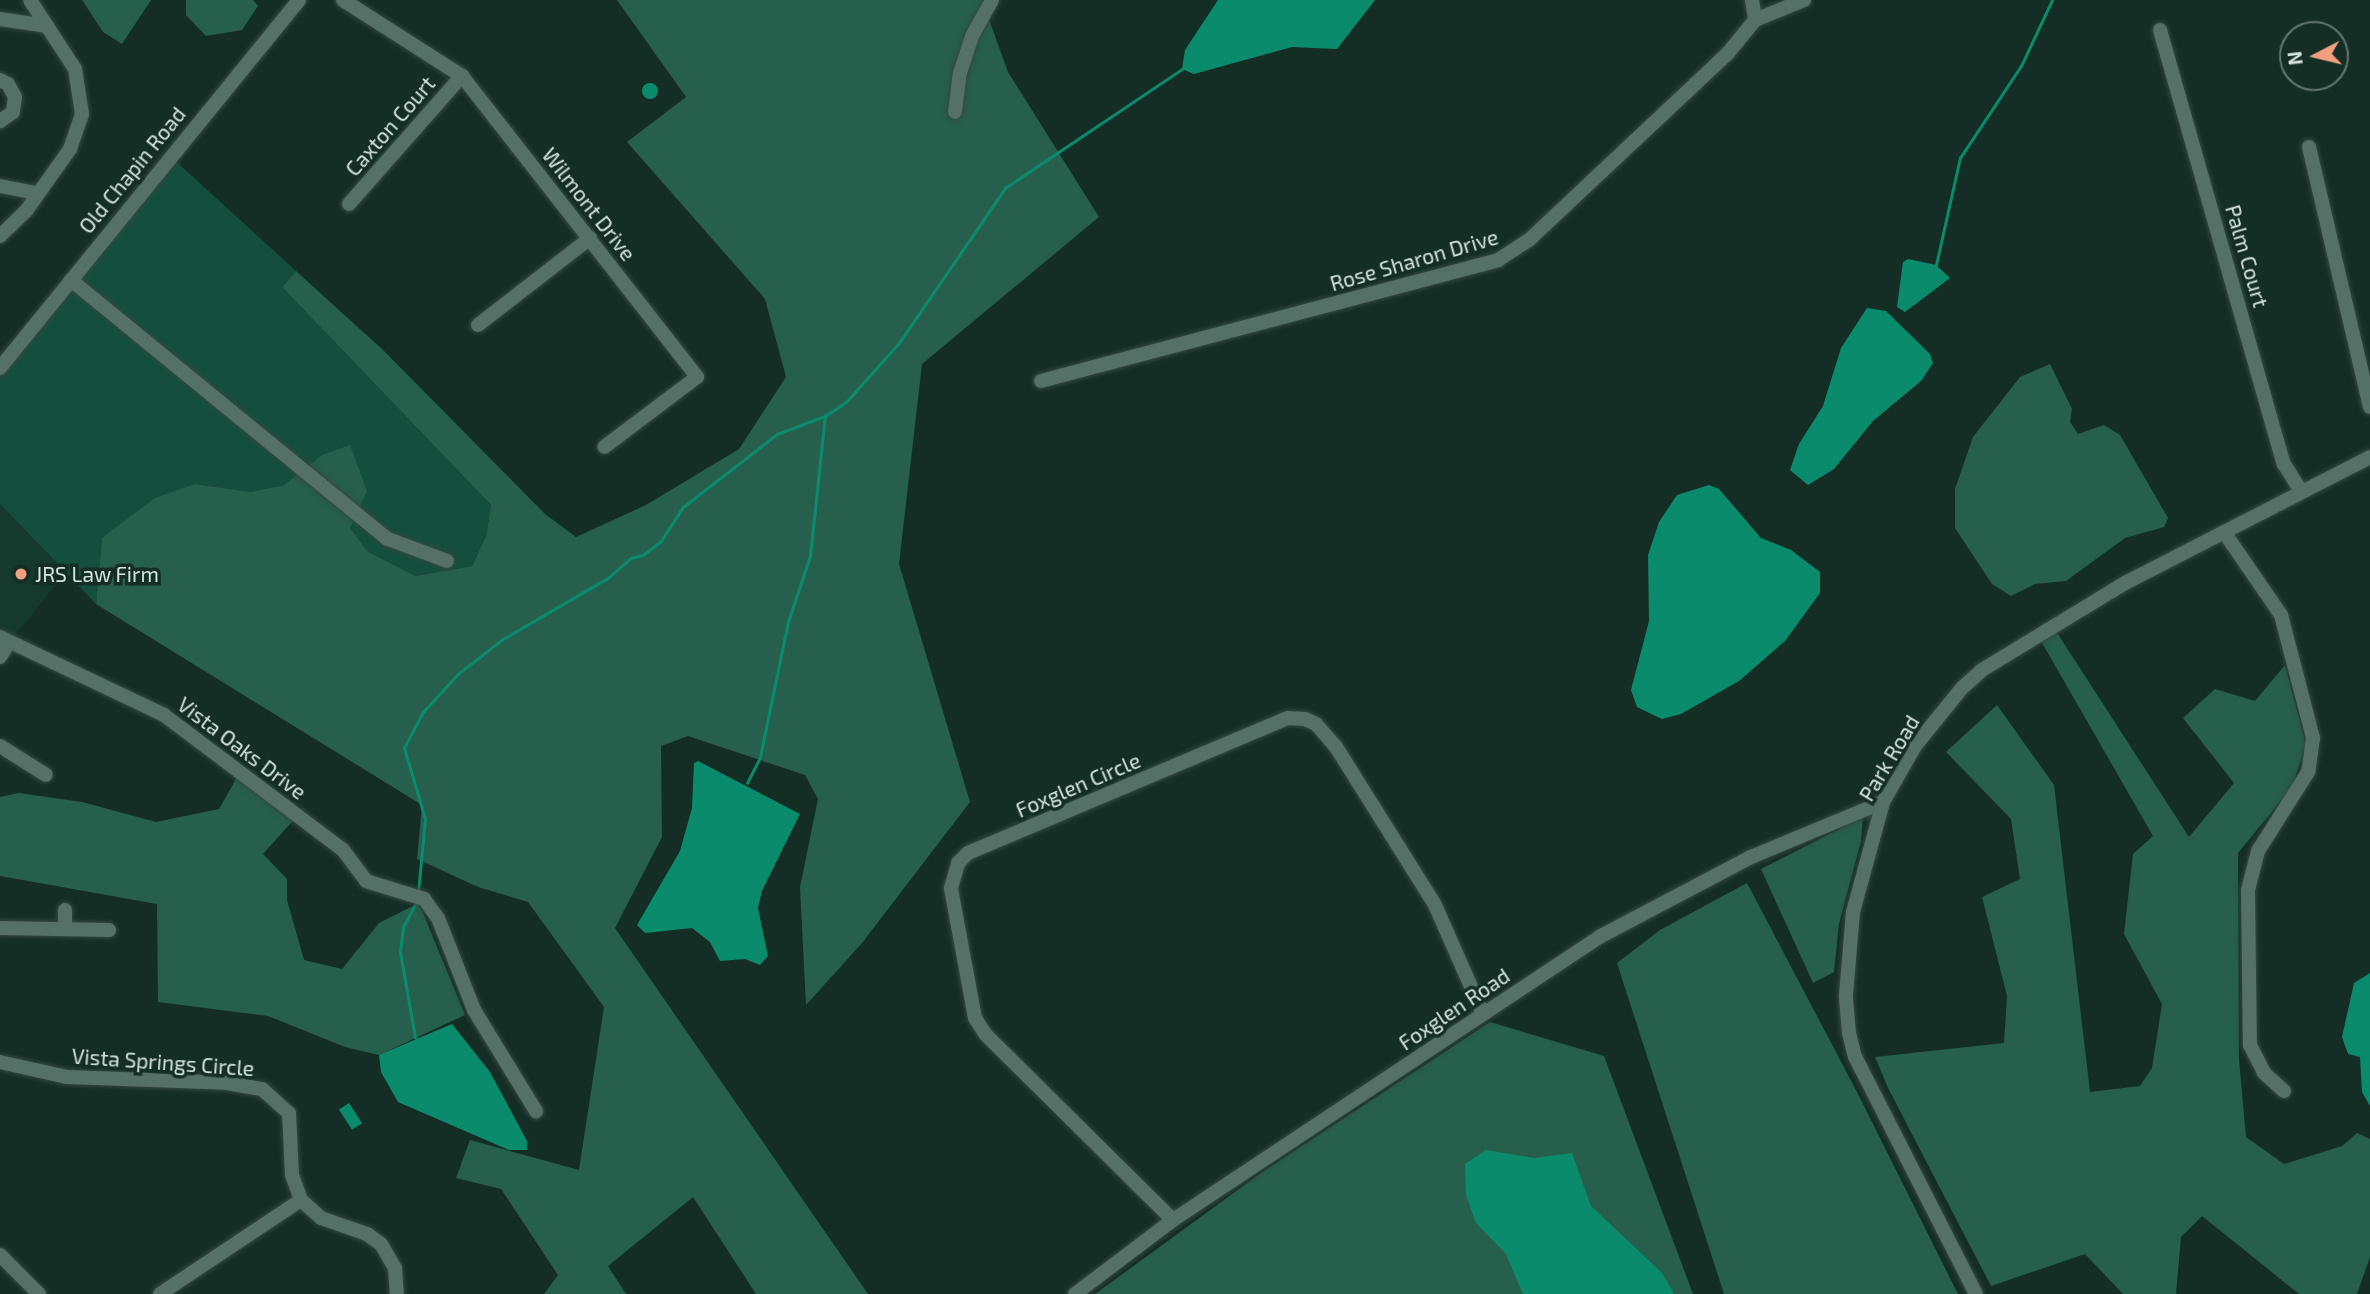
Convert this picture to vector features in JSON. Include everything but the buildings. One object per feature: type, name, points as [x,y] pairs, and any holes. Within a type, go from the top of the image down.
[{"type":"street","points":[[0,236],[26,211],[74,141],[83,105],[75,69],[30,0]]},
{"type":"street","name":"Old Chapin Road","points":[[0,368],[299,0]]},
{"type":"street","name":"Wilmont Drive","points":[[343,0],[462,76],[697,377],[604,447]]},
{"type":"street","points":[[955,112],[968,48],[992,0]]},
{"type":"street","points":[[1752,0],[1755,20]]},
{"type":"street","name":"Rose Sharon Drive","points":[[1041,382],[1498,260],[1538,231],[1728,52],[1755,20],[1804,0]]},
{"type":"street","points":[[0,19],[47,26]]},
{"type":"street","name":"Palm Court","points":[[2160,30],[2284,464],[2300,490]]},
{"type":"street","name":"Caxton Court","points":[[349,204],[462,76]]},
{"type":"street","points":[[0,80],[8,84],[15,97],[13,112],[0,121]]},
{"type":"street","points":[[2309,147],[2370,407]]},
{"type":"street","points":[[0,187],[37,193]]},
{"type":"street","points":[[478,325],[590,238]]},
{"type":"street","points":[[71,280],[388,539],[447,561]]},
{"type":"street","name":"Park Road","points":[[1976,1294],[1855,1057],[1849,1033],[1846,995],[1853,912],[1867,847],[1883,802],[1915,746],[1962,688],[1982,670],[2090,603],[2300,490],[2370,457]]},
{"type":"street","points":[[2224,532],[2281,615],[2313,738],[2308,772],[2258,851],[2248,890],[2250,1045],[2258,1064],[2284,1091]]},
{"type":"street","name":"Vista Oaks Drive","points":[[3,646],[164,715],[343,850],[366,881],[417,896],[438,918],[474,1010],[536,1111]]},
{"type":"street","name":"Foxglen Circle","points":[[1173,1220],[986,1035],[975,1018],[951,888],[958,863],[968,853],[1288,718],[1305,719],[1316,724],[1336,747],[1435,905],[1483,1014]]},
{"type":"street","points":[[0,746],[46,775]]},
{"type":"street","name":"Foxglen Road","points":[[1075,1294],[1173,1220],[1483,1014],[1646,911],[1751,857],[1883,802]]},
{"type":"street","points":[[65,910],[65,929]]},
{"type":"street","points":[[0,928],[109,930]]},
{"type":"street","name":"Vista Springs Circle","points":[[0,1062],[68,1077],[227,1083],[262,1089],[289,1113],[292,1175],[301,1200]]},
{"type":"street","points":[[160,1294],[301,1200],[321,1218],[367,1234],[381,1244],[395,1268],[397,1294]]},
{"type":"street","points":[[0,1255],[39,1294]]},
{"type":"shaded area","points":[[82,0],[151,0],[122,44],[103,32]]},
{"type":"shaded area","points":[[186,0],[253,0],[258,6],[242,30],[206,36],[186,15]]},
{"type":"shaded area","points":[[617,0],[982,0],[1008,72],[1099,217],[922,364],[899,564],[970,802],[862,943],[806,1005],[800,887],[818,799],[805,775],[688,736],[661,746],[662,837],[615,928],[868,1294],[756,1294],[693,1197],[608,1266],[626,1294],[544,1294],[558,1275],[501,1189],[456,1178],[470,1140],[579,1170],[604,1007],[528,902],[478,887],[417,859],[422,805],[96,604],[102,538],[155,498],[195,484],[251,492],[284,485],[322,455],[350,445],[367,491],[350,528],[367,551],[415,576],[472,566],[486,536],[491,505],[282,287],[296,271],[383,350],[545,514],[576,537],[646,505],[739,449],[786,377],[765,299],[627,142],[686,97]]},
{"type":"shaded area","points":[[1218,0],[1375,0],[1337,49],[1292,47],[1194,74],[1182,69],[1185,50]]},
{"type":"shaded area","points":[[647,83],[653,83],[658,91],[656,97],[647,99],[642,94],[642,88]]},
{"type":"shaded area","points":[[170,156],[296,271],[282,287],[491,505],[486,536],[472,566],[415,576],[367,551],[349,528],[367,491],[322,455],[284,485],[251,492],[195,484],[102,538],[96,604],[0,504],[0,368]]},
{"type":"shaded area","points":[[1908,259],[1936,265],[1950,278],[1905,312],[1897,307],[1903,262]]},
{"type":"shaded area","points":[[1867,308],[1886,311],[1930,354],[1933,363],[1921,381],[1873,421],[1834,469],[1808,485],[1790,470],[1799,444],[1823,406],[1841,348]]},
{"type":"shaded area","points":[[2050,364],[2072,409],[2070,422],[2078,434],[2104,425],[2120,435],[2168,518],[2164,527],[2125,538],[2066,581],[2035,584],[2011,596],[1992,584],[1955,528],[1955,489],[1973,437],[2020,377]]},
{"type":"shaded area","points":[[1709,485],[1719,489],[1761,538],[1791,550],[1820,572],[1820,593],[1785,641],[1739,681],[1681,714],[1662,719],[1637,707],[1631,690],[1649,621],[1648,555],[1659,522],[1677,495]]},
{"type":"shaded area","points":[[0,504],[65,573],[8,644],[0,637]]},
{"type":"shaded area","points":[[2052,625],[2189,837],[2234,783],[2183,718],[2215,689],[2255,701],[2285,665],[2306,744],[2292,787],[2238,853],[2239,1060],[2246,1137],[2284,1164],[2342,1146],[2357,1133],[2370,1139],[2370,1257],[2357,1294],[2299,1294],[2202,1216],[2181,1237],[2176,1294],[2123,1294],[2085,1254],[1991,1286],[1888,1088],[1875,1057],[2004,1043],[2007,996],[1982,897],[2020,879],[2011,819],[1946,752],[1997,705],[2054,785],[2090,1092],[2140,1086],[2152,1068],[2162,1004],[2124,934],[2133,854],[2153,836],[2037,634]]},
{"type":"shaded area","points":[[698,761],[800,814],[762,891],[758,908],[768,956],[760,965],[745,959],[720,961],[710,942],[692,928],[645,933],[637,925],[680,851],[692,808],[694,763]]},
{"type":"shaded area","points":[[240,772],[298,815],[263,854],[287,879],[287,900],[304,960],[342,969],[379,923],[419,903],[465,1015],[379,1055],[345,1047],[268,1016],[158,1002],[157,904],[0,876],[0,797],[19,793],[82,802],[156,822],[219,809]]},
{"type":"shaded area","points":[[1863,817],[1861,841],[1839,924],[1834,972],[1813,983],[1761,869]]},
{"type":"shaded area","points":[[1747,883],[1858,1094],[1958,1294],[1724,1294],[1617,963],[1660,930]]},
{"type":"shaded area","points":[[2370,973],[2370,1106],[2362,1092],[2360,1057],[2348,1054],[2342,1037],[2354,983]]},
{"type":"shaded area","points":[[1490,1022],[1604,1056],[1693,1294],[1095,1294],[1261,1173]]},
{"type":"shaded area","points":[[452,1024],[490,1072],[527,1141],[527,1150],[509,1150],[398,1102],[381,1072],[379,1055]]},
{"type":"shaded area","points":[[349,1103],[362,1123],[352,1130],[339,1110]]},
{"type":"shaded area","points":[[1486,1150],[1534,1158],[1572,1153],[1591,1206],[1662,1273],[1674,1294],[1523,1294],[1506,1254],[1476,1223],[1466,1195],[1465,1164]]},
{"type":"waterway","points":[[1936,265],[1960,158],[2021,66],[2052,0]]},
{"type":"waterway","points":[[418,893],[425,819],[404,748],[423,712],[459,673],[503,639],[608,578],[631,558],[643,555],[661,541],[683,507],[777,434],[825,416],[846,402],[899,343],[1005,188],[1182,69]]},
{"type":"waterway","points":[[747,783],[760,757],[788,622],[810,556],[825,416]]},
{"type":"waterway","points":[[415,1038],[400,952],[403,927],[416,903]]},
{"type":"place","name":"JRS Law Firm","points":[[21,574]]}]
